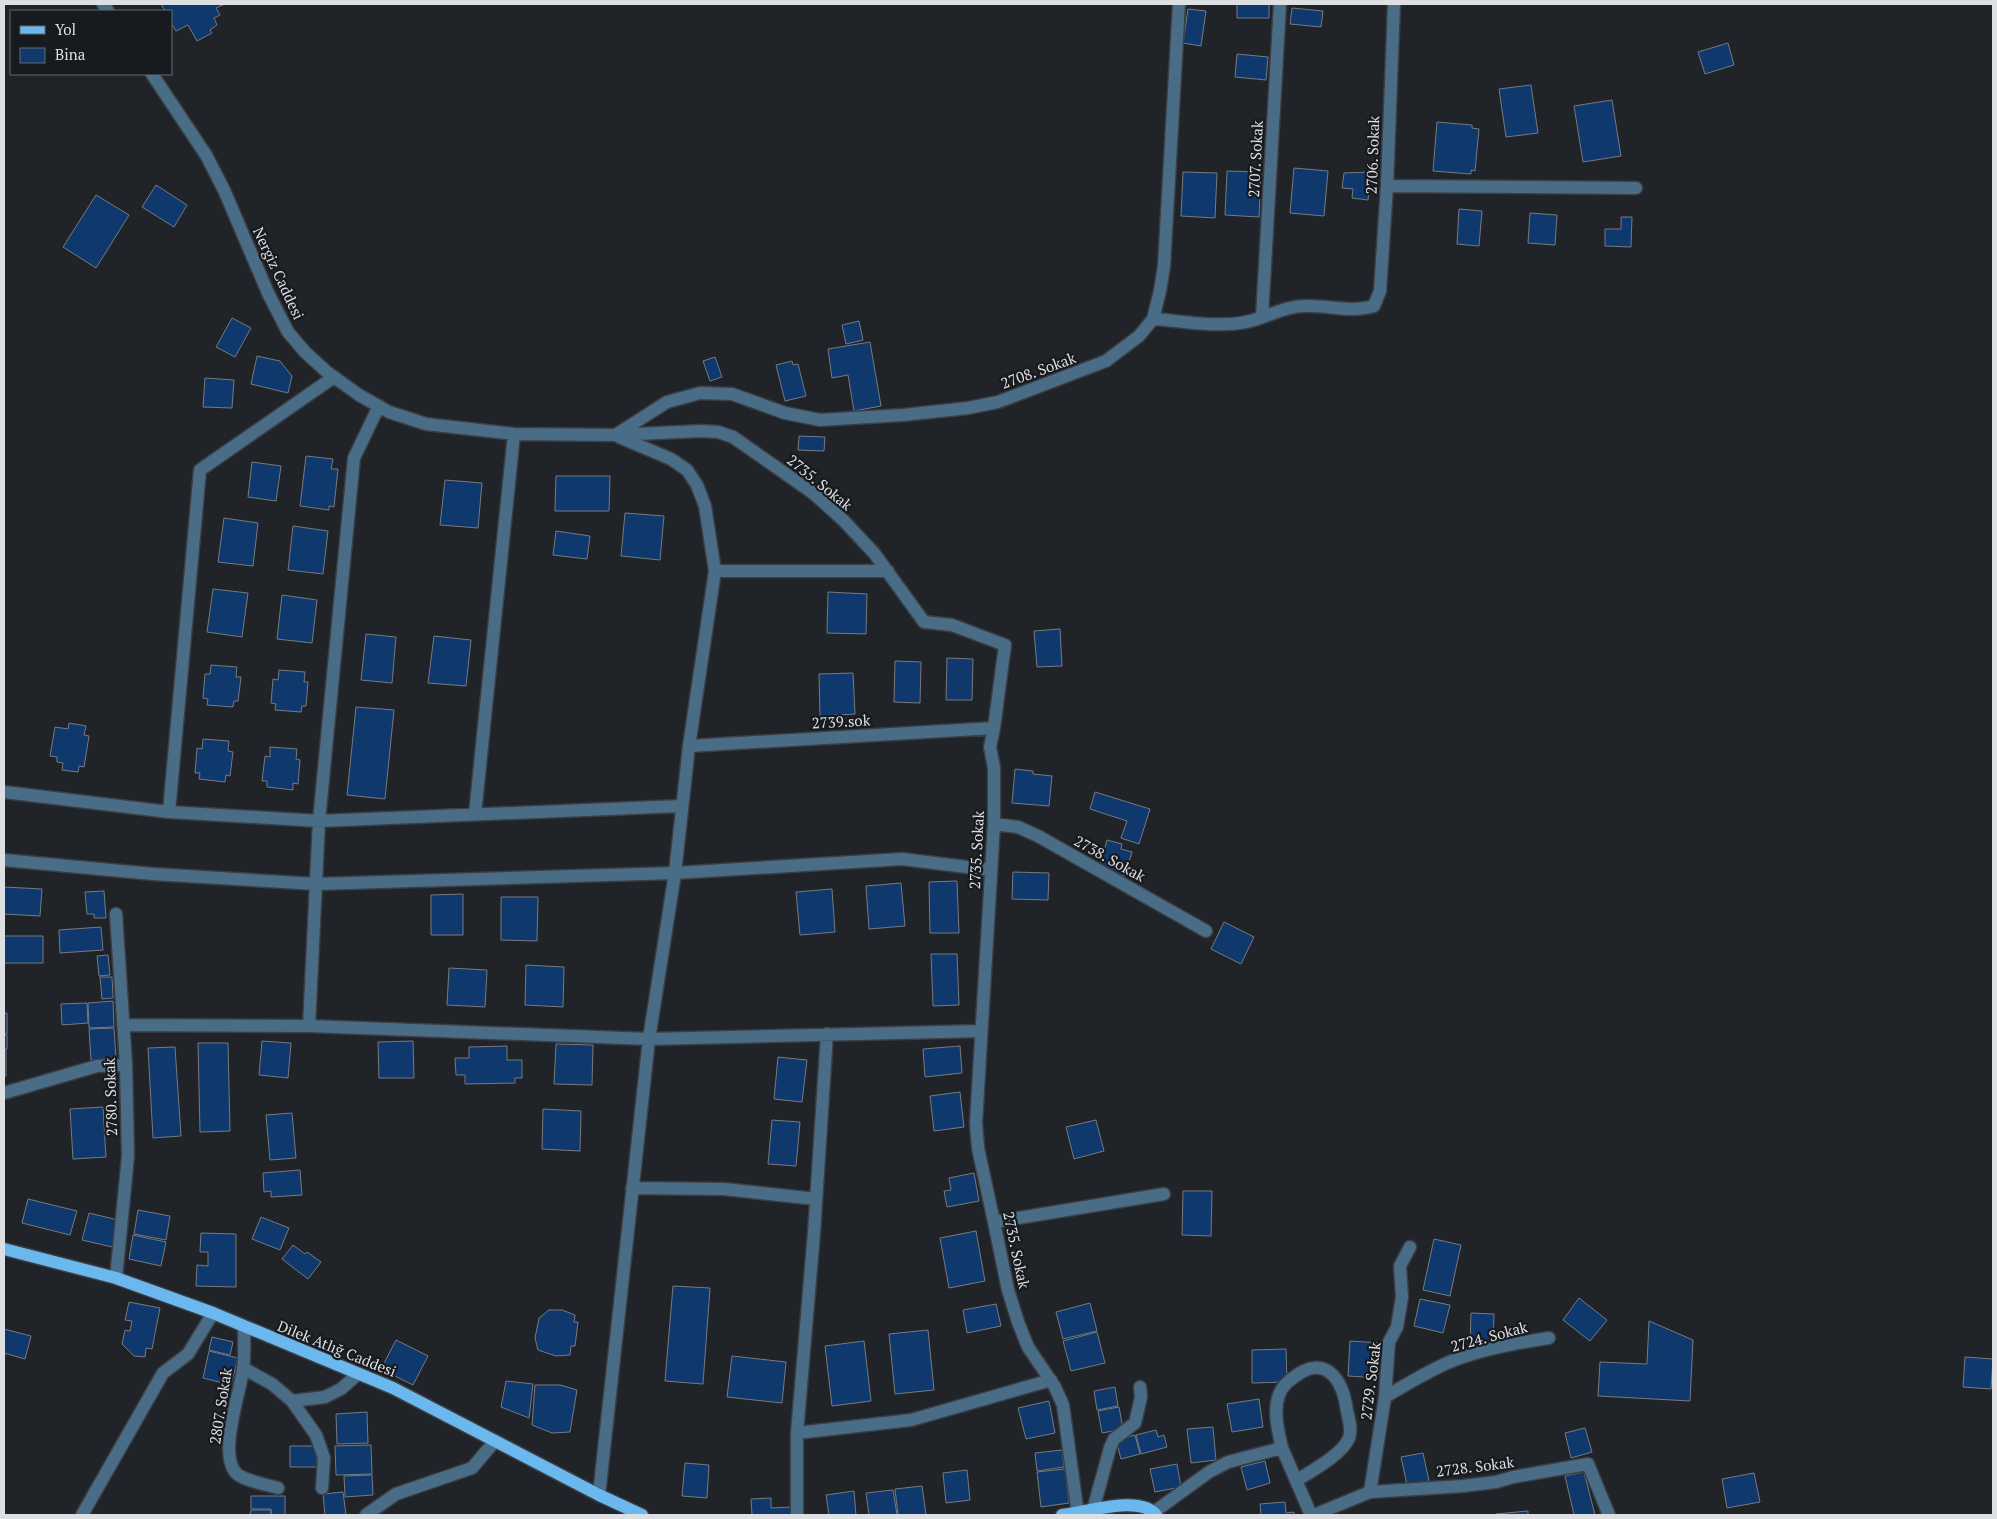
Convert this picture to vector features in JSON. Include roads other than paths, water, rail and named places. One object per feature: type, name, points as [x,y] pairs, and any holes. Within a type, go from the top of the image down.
[{"type":"main road","name":"Dilek Atlığ Caddesi","points":[[4,1249],[116,1278],[213,1313],[393,1388],[599,1495],[642,1515]]},
{"type":"main road","points":[[1062,1515],[1129,1505],[1155,1514]]},
{"type":"street","name":"2708. Sokak","points":[[615,435],[667,402],[700,393],[732,394],[785,413],[820,420],[903,415],[968,408],[998,402],[1106,362],[1138,336],[1153,319],[1160,291],[1164,266],[1179,4]]},
{"type":"street","name":"2707. Sokak","points":[[1262,317],[1280,4]]},
{"type":"street","name":"2706. Sokak","points":[[1262,317],[1290,308],[1304,306],[1350,310],[1362,310],[1374,306],[1380,291],[1387,186],[1394,4]]},
{"type":"street","name":"Nergiz Caddesi","points":[[153,75],[206,155],[224,190],[268,293],[288,332],[305,352],[334,377],[389,412],[426,424],[514,434],[615,435]]},
{"type":"street","points":[[1387,186],[1636,188]]},
{"type":"street","points":[[1153,319],[1224,324],[1248,322],[1262,317]]},
{"type":"street","points":[[169,812],[200,470],[334,377]]},
{"type":"street","points":[[309,1026],[320,821],[354,458],[379,406]]},
{"type":"street","name":"2735. Sokak","points":[[615,435],[710,431],[733,438],[813,493],[843,520],[874,553],[924,622],[952,625],[1005,645],[990,747],[994,768],[994,824],[976,1123],[978,1148],[1008,1290],[1018,1322],[1028,1347],[1050,1380],[1062,1406],[1078,1514]]},
{"type":"street","points":[[475,814],[514,434]]},
{"type":"street","points":[[599,1495],[648,1039],[675,873],[681,806],[715,571],[705,506],[697,485],[687,470],[671,459],[615,435]]},
{"type":"street","points":[[715,571],[888,571]]},
{"type":"street","name":"2739.sok","points":[[689,746],[994,728]]},
{"type":"street","points":[[4,792],[169,812],[320,821],[681,806]]},
{"type":"street","name":"2738. Sokak","points":[[994,824],[1018,827],[1038,836],[1206,931]]},
{"type":"street","points":[[4,860],[153,874],[316,884],[675,873],[902,859],[991,870]]},
{"type":"street","name":"2780. Sokak","points":[[116,914],[126,1065],[128,1156],[116,1278]]},
{"type":"street","points":[[123,1025],[309,1026],[648,1039],[981,1031]]},
{"type":"street","points":[[797,1515],[796,1433],[816,1199],[827,1034]]},
{"type":"street","points":[[4,1093],[97,1066],[126,1065]]},
{"type":"street","points":[[632,1188],[724,1189],[816,1199]]},
{"type":"street","points":[[994,1222],[1164,1194]]},
{"type":"street","name":"2729. Sokak","points":[[1370,1492],[1385,1397],[1389,1342],[1397,1327],[1402,1297],[1400,1266],[1410,1247]]},
{"type":"street","points":[[82,1515],[163,1373],[188,1354],[213,1313]]},
{"type":"street","name":"2807. Sokak","points":[[244,1327],[243,1368],[229,1448],[230,1461],[235,1473],[246,1479],[278,1488]]},
{"type":"street","name":"2724. Sokak","points":[[1385,1397],[1426,1374],[1461,1358],[1549,1338]]},
{"type":"street","points":[[1296,1481],[1332,1457],[1349,1437],[1350,1425],[1346,1398],[1340,1384],[1331,1373],[1320,1367],[1308,1368],[1285,1384],[1279,1396],[1277,1410],[1278,1430],[1282,1448],[1296,1481],[1313,1515]]},
{"type":"street","points":[[243,1368],[272,1384],[292,1400],[316,1435],[324,1458],[322,1488]]},
{"type":"street","points":[[292,1400],[326,1397],[340,1389],[358,1374]]},
{"type":"street","points":[[796,1433],[911,1420],[1050,1380]]},
{"type":"street","points":[[1093,1510],[1114,1439],[1135,1423],[1141,1397],[1140,1387]]},
{"type":"street","points":[[366,1515],[396,1494],[472,1468],[496,1441]]},
{"type":"street","points":[[1155,1514],[1209,1472],[1244,1457],[1282,1448]]},
{"type":"street","name":"2728. Sokak","points":[[1313,1515],[1370,1492],[1496,1482],[1588,1464],[1609,1515]]}]
